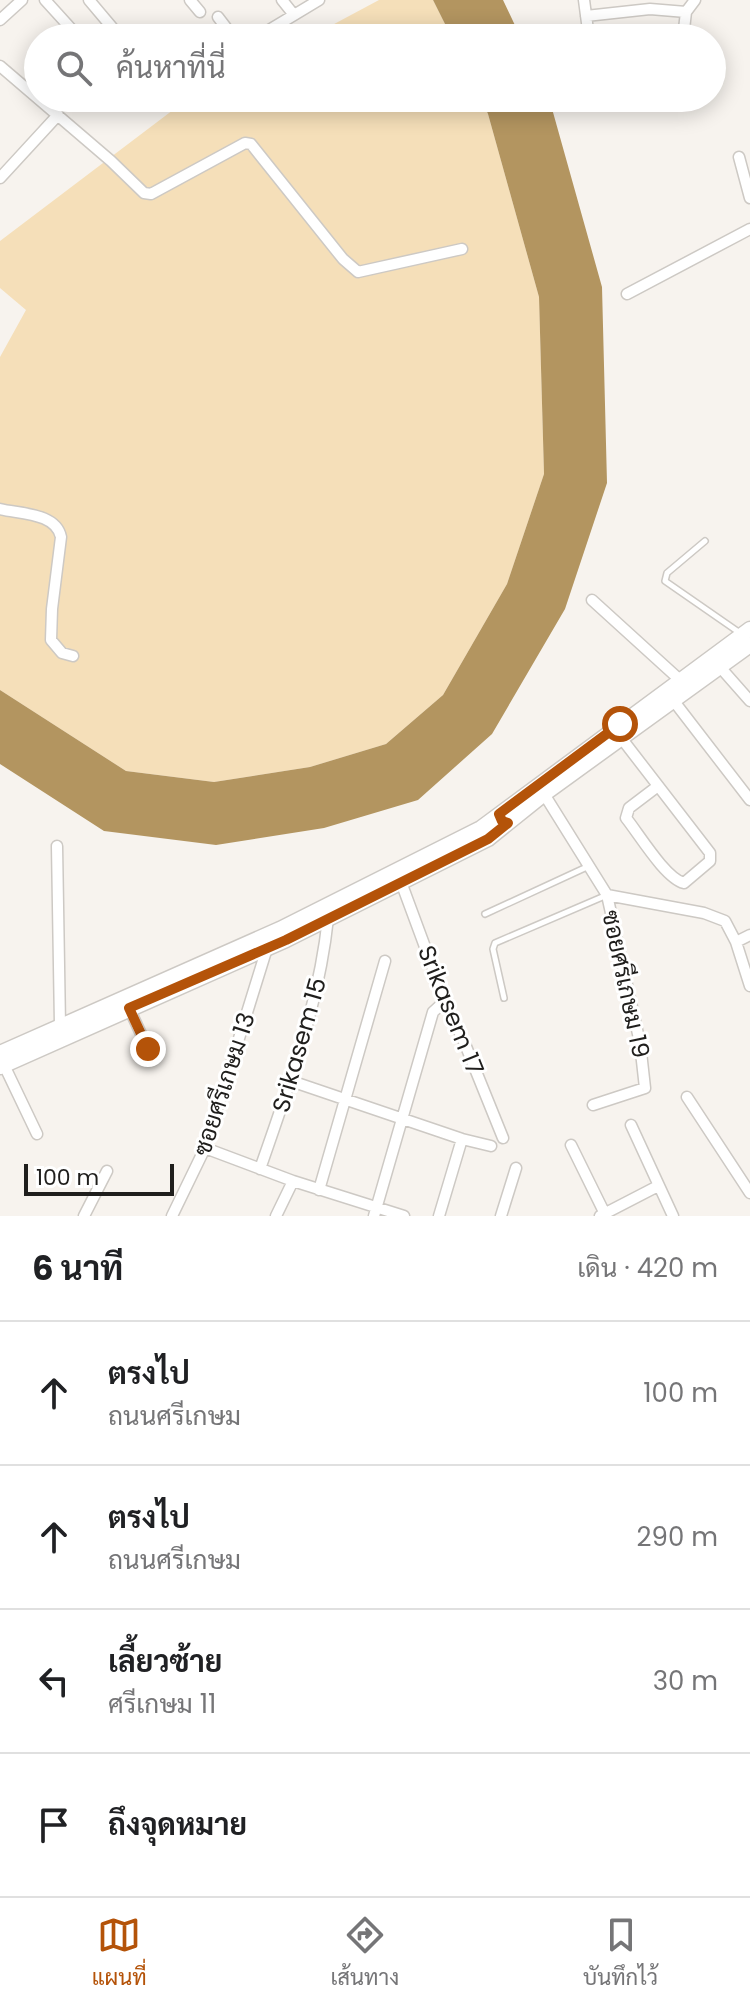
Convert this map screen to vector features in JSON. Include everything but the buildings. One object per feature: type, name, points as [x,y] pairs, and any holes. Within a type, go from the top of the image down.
[{"type":"main road","points":[[1,1062],[60,1025],[280,929],[499,822],[544,794],[720,667],[747,636]]},
{"type":"main road","points":[[1,1062],[267,948],[488,839],[499,822],[680,680],[747,636]]},
{"type":"street","points":[[0,20],[22,0]]},
{"type":"street","points":[[45,0],[67,24]]},
{"type":"street","points":[[89,0],[109,24]]},
{"type":"street","points":[[190,0],[200,12]]},
{"type":"street","points":[[282,0],[294,15]]},
{"type":"street","points":[[279,24],[319,0]]},
{"type":"street","points":[[584,0],[587,24]]},
{"type":"street","points":[[685,24],[686,12],[695,0]]},
{"type":"street","points":[[586,16],[650,9],[686,12]]},
{"type":"street","points":[[218,17],[223,24]]},
{"type":"street","points":[[0,66],[24,86]]},
{"type":"street","points":[[54,112],[144,193],[151,194],[245,143],[251,144],[343,259],[358,272],[462,249]]},
{"type":"street","points":[[0,178],[58,115]]},
{"type":"street","points":[[739,157],[750,198]]},
{"type":"street","points":[[627,294],[750,229]]},
{"type":"street","points":[[0,509],[53,521],[59,529],[61,537],[51,640],[62,653],[73,656]]},
{"type":"street","points":[[592,600],[680,680]]},
{"type":"street","points":[[720,667],[750,701]]},
{"type":"street","points":[[673,700],[750,800]]},
{"type":"street","points":[[622,739],[710,853],[710,861],[684,883],[678,882],[626,818],[629,808],[658,786]]},
{"type":"street","name":"ซอยศรีเกษม 19","points":[[544,794],[607,895],[640,1043],[645,1088],[593,1105]]},
{"type":"street","points":[[57,846],[60,1025]]},
{"type":"street","name":"Srikasem 17","points":[[401,882],[445,1001],[503,1138]]},
{"type":"street","points":[[607,895],[704,913],[725,921],[736,942],[750,986]]},
{"type":"street","name":"Srikasem 15","points":[[260,1169],[291,1081],[323,963],[328,918]]},
{"type":"street","points":[[736,942],[750,935]]},
{"type":"street","name":"ซอยศรีเกษม 13","points":[[172,1216],[205,1148],[267,948]]},
{"type":"street","points":[[319,1190],[385,961]]},
{"type":"street","points":[[375,1212],[433,1012],[445,1001]]},
{"type":"street","points":[[129,1008],[148,1049]]},
{"type":"street","points":[[1,1062],[37,1134]]},
{"type":"street","points":[[291,1081],[491,1146]]},
{"type":"street","points":[[687,1097],[750,1193]]},
{"type":"street","points":[[631,1125],[673,1216]]},
{"type":"street","points":[[439,1216],[462,1139]]},
{"type":"street","points":[[571,1145],[603,1215],[658,1186]]},
{"type":"street","points":[[205,1148],[375,1212],[404,1216]]},
{"type":"street","points":[[501,1216],[516,1168]]},
{"type":"street","points":[[84,1216],[107,1171]]},
{"type":"street","points":[[276,1216],[293,1181]]},
{"type":"lane","points":[[705,541],[667,573],[665,581],[747,636]]},
{"type":"lane","points":[[485,914],[589,866]]},
{"type":"lane","points":[[504,998],[493,949],[495,943],[607,895]]},
{"type":"shaded area","points":[[379,0],[433,0],[445,24],[334,24]]},
{"type":"shaded area","points":[[433,0],[503,0],[514,24],[445,24]]},
{"type":"shaded area","points":[[170,112],[487,112],[539,297],[544,474],[507,584],[443,695],[386,744],[310,767],[214,782],[126,771],[0,690],[0,357],[26,310],[0,288],[0,241]]},
{"type":"shaded area","points":[[553,112],[602,287],[607,483],[565,609],[492,734],[418,800],[324,828],[216,845],[104,831],[0,764],[0,690],[126,771],[214,782],[310,767],[386,744],[443,695],[507,584],[544,474],[539,297],[488,114]]},
{"type":"route","points":[[148,1049],[129,1008],[286,940],[488,839],[508,823],[500,819],[499,814],[620,724]]}]
